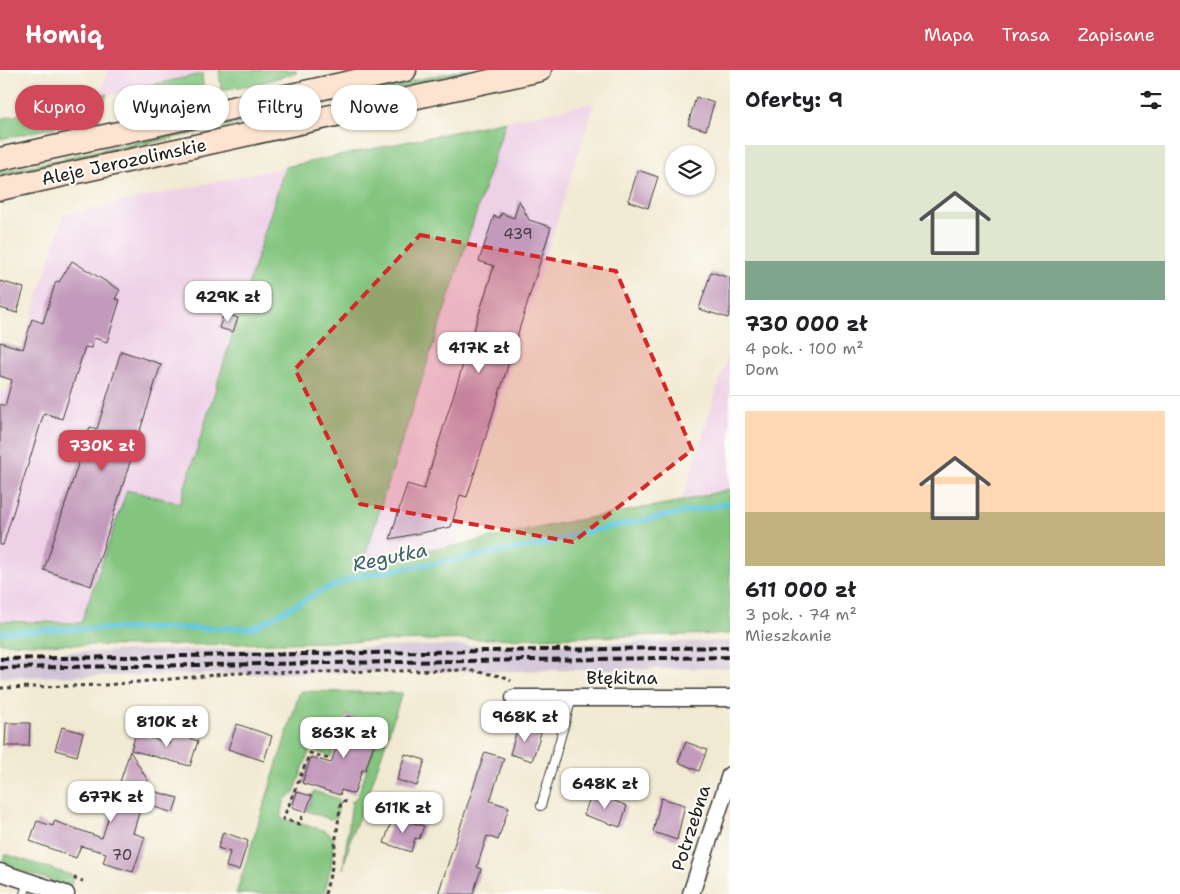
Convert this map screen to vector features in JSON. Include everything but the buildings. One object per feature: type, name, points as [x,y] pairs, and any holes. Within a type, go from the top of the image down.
[{"type":"main road","name":"Aleje Jerozolimskie","points":[[0,159],[405,70]]},
{"type":"main road","name":"Aleje Jerozolimskie","points":[[0,189],[540,70]]},
{"type":"street","name":"Błękitna","points":[[514,698],[730,698]]},
{"type":"street","name":"Potrzebna","points":[[690,894],[730,775]]},
{"type":"street","points":[[0,872],[26,888],[66,894]]},
{"type":"lane","points":[[541,806],[572,698]]},
{"type":"path","points":[[0,688],[104,685],[237,673],[468,670],[505,677],[514,682],[514,698]]},
{"type":"path","points":[[302,816],[300,824],[284,819],[310,753],[329,759]]},
{"type":"path","points":[[325,894],[332,868],[341,801],[347,802]]},
{"type":"path","points":[[76,877],[75,879],[83,881]]},
{"type":"highlighted area","points":[[420,235],[616,271],[692,450],[573,542],[360,504],[295,369]]},
{"type":"shaded area","points":[[108,70],[219,70],[153,85],[114,85],[114,94],[104,96],[104,85]]},
{"type":"shaded area","points":[[594,103],[455,546],[363,558],[506,121]]},
{"type":"shaded area","points":[[285,167],[180,503],[127,490],[81,623],[0,621],[0,391],[7,393],[64,215]]},
{"type":"shaded area","points":[[730,348],[730,489],[682,501]]},
{"type":"shaded area","points":[[730,641],[730,668],[0,677],[0,653]]},
{"type":"green space","points":[[219,70],[296,70],[296,73],[256,84],[239,85],[239,87],[229,89],[229,85],[220,85]]},
{"type":"green space","points":[[462,70],[482,70],[414,85],[394,85]]},
{"type":"green space","points":[[202,74],[203,85],[151,85]]},
{"type":"green space","points":[[331,99],[331,103],[321,105],[321,101]]},
{"type":"green space","points":[[15,116],[15,130],[42,130],[0,139],[0,119]]},
{"type":"green space","points":[[239,119],[239,123],[229,126],[229,121]]},
{"type":"green space","points":[[506,121],[364,558],[455,546],[561,523],[682,501],[730,489],[730,634],[132,646],[0,643],[0,621],[81,623],[127,490],[180,503],[285,167]]},
{"type":"green space","points":[[190,130],[209,130],[0,176],[0,172]]},
{"type":"green space","points":[[300,691],[402,693],[372,784],[352,834],[343,869],[352,802],[358,795],[381,726],[346,715],[331,757],[310,749],[294,793],[285,799],[280,818],[326,831],[334,838],[331,867],[324,894],[236,894]]},
{"type":"green space","points":[[314,791],[339,799],[337,817],[330,819],[307,811]]},
{"type":"green space","points":[[5,854],[74,876],[70,887],[2,864]]},
{"type":"waterway","name":"Regułka","points":[[0,632],[75,629],[253,628],[323,590],[355,577],[545,544],[571,535],[730,503]]},
{"type":"railway","points":[[0,659],[730,647]]},
{"type":"railway","points":[[0,668],[730,657]]}]
